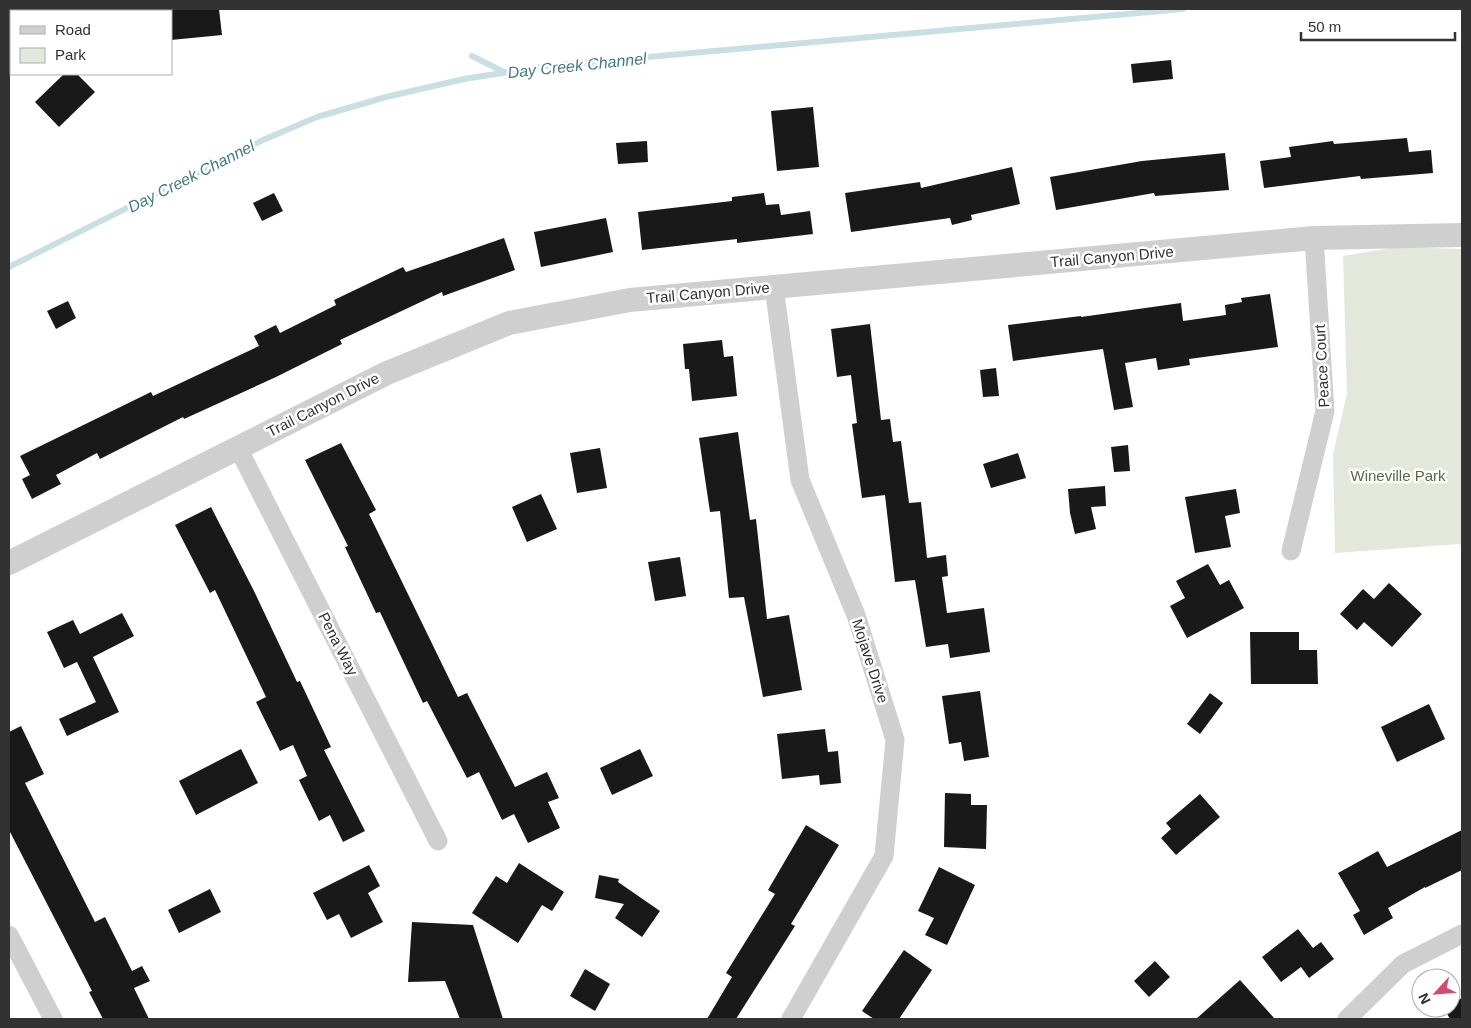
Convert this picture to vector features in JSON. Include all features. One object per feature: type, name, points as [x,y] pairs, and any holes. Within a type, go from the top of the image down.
[{"type":"street","name":"Trail Canyon Drive","points":[[9,563],[387,373],[509,323],[630,300],[1314,238],[1462,235]]},
{"type":"street","name":"Peace Court","points":[[1291,551],[1325,411],[1314,238]]},
{"type":"street","name":"Mojave Drive","points":[[774,288],[800,480],[856,615],[895,740],[884,856],[790,1019]]},
{"type":"street","name":"Pena Way","points":[[238,448],[438,841]]},
{"type":"street","points":[[1347,1019],[1403,964],[1462,934]]},
{"type":"street","points":[[9,935],[53,1019]]},
{"type":"green space","name":"Wineville Park","points":[[1397,247],[1462,249],[1462,549],[1460,544],[1335,553],[1333,454],[1347,393],[1343,256]]},
{"type":"building","points":[[219,9],[222,35],[172,40],[171,10]]},
{"type":"building","points":[[1171,60],[1173,79],[1133,83],[1131,64]]},
{"type":"building","points":[[63,75],[78,75],[95,92],[59,127],[35,102]]},
{"type":"building","points":[[813,107],[819,167],[777,171],[771,111]]},
{"type":"building","points":[[1407,138],[1409,152],[1431,150],[1433,173],[1361,179],[1360,176],[1264,188],[1260,161],[1291,157],[1289,147],[1333,141],[1334,144]]},
{"type":"building","points":[[647,141],[648,162],[618,164],[616,143]]},
{"type":"building","points":[[1225,153],[1229,190],[1155,196],[1154,193],[1056,210],[1050,177],[1142,161]]},
{"type":"building","points":[[1012,167],[1020,204],[971,215],[972,220],[952,225],[950,218],[851,232],[845,193],[920,182],[921,188]]},
{"type":"building","points":[[274,193],[283,211],[262,221],[253,203]]},
{"type":"building","points":[[764,193],[766,205],[779,204],[781,215],[810,211],[813,234],[737,243],[737,239],[642,250],[638,212],[732,201],[732,197]]},
{"type":"building","points":[[606,218],[613,252],[541,267],[534,232]]},
{"type":"building","points":[[504,238],[515,270],[443,296],[442,292],[340,340],[342,344],[276,377],[184,419],[183,417],[100,459],[97,453],[56,475],[61,484],[32,499],[22,479],[30,475],[20,456],[151,392],[153,396],[259,346],[254,336],[276,325],[280,333],[336,305],[334,300],[403,267],[406,272]]},
{"type":"building","points":[[1270,294],[1278,347],[1189,359],[1190,365],[1158,370],[1156,358],[1125,363],[1133,407],[1114,410],[1103,349],[1013,361],[1008,325],[1181,303],[1183,321],[1226,315],[1225,305],[1242,302],[1241,298]]},
{"type":"building","points":[[68,301],[76,318],[56,329],[47,311]]},
{"type":"building","points":[[870,324],[881,420],[890,419],[893,442],[901,441],[909,503],[921,502],[927,558],[946,555],[948,576],[942,577],[947,613],[984,608],[990,652],[950,658],[948,644],[926,647],[915,580],[895,582],[885,495],[862,498],[852,424],[857,423],[851,375],[837,377],[831,329]]},
{"type":"building","points":[[722,340],[724,357],[733,356],[737,396],[692,401],[689,369],[685,369],[683,344]]},
{"type":"building","points":[[996,368],[999,396],[983,397],[980,370]]},
{"type":"building","points":[[738,432],[750,520],[756,519],[767,619],[789,615],[802,690],[763,697],[744,597],[729,598],[720,511],[710,512],[699,438]]},
{"type":"building","points":[[341,443],[376,510],[369,514],[458,697],[467,693],[515,787],[547,772],[559,798],[548,802],[560,828],[528,843],[514,814],[502,820],[479,772],[467,778],[427,701],[423,703],[380,612],[376,613],[345,547],[348,546],[305,460]]},
{"type":"building","points":[[1128,445],[1130,471],[1114,472],[1111,447]]},
{"type":"building","points":[[600,448],[607,488],[577,493],[570,453]]},
{"type":"building","points":[[1018,453],[1026,478],[991,488],[983,464]]},
{"type":"building","points":[[1105,486],[1106,506],[1091,507],[1096,529],[1075,534],[1070,513],[1068,489]]},
{"type":"building","points":[[1236,489],[1240,513],[1225,516],[1231,547],[1195,553],[1185,497]]},
{"type":"building","points":[[541,494],[557,529],[527,542],[512,507]]},
{"type":"building","points":[[211,507],[254,591],[297,682],[300,681],[331,747],[324,750],[365,831],[343,842],[330,815],[319,821],[299,780],[307,776],[293,745],[280,751],[256,702],[266,697],[215,590],[210,593],[175,525]]},
{"type":"building","points":[[680,557],[686,596],[655,601],[648,562]]},
{"type":"building","points":[[1208,564],[1220,585],[1229,580],[1244,608],[1187,638],[1170,606],[1185,598],[1176,581]]},
{"type":"building","points":[[1389,583],[1422,614],[1392,647],[1364,622],[1357,630],[1340,614],[1363,589],[1374,599]]},
{"type":"building","points":[[122,613],[134,636],[93,657],[119,712],[67,736],[59,719],[96,702],[77,662],[64,668],[47,632],[73,620],[80,634]]},
{"type":"building","points":[[1250,632],[1299,632],[1299,650],[1317,650],[1318,684],[1251,684]]},
{"type":"building","points":[[980,691],[989,757],[964,761],[961,742],[949,744],[942,696]]},
{"type":"building","points":[[1210,693],[1223,703],[1200,734],[1187,724]]},
{"type":"building","points":[[1429,704],[1445,739],[1397,762],[1381,727]]},
{"type":"building","points":[[21,726],[44,774],[25,783],[95,922],[105,917],[132,971],[142,966],[150,981],[134,988],[149,1019],[103,1019],[89,992],[92,991],[9,830],[9,732]]},
{"type":"building","points":[[825,729],[828,752],[838,751],[841,783],[820,785],[819,775],[782,779],[777,734]]},
{"type":"building","points":[[241,749],[258,783],[196,815],[179,781]]},
{"type":"building","points":[[640,749],[653,776],[612,795],[600,768]]},
{"type":"building","points":[[945,793],[971,794],[971,805],[987,805],[986,849],[944,847]]},
{"type":"building","points":[[1200,794],[1220,817],[1176,855],[1161,838],[1171,829],[1166,823]]},
{"type":"building","points":[[806,825],[839,845],[791,924],[795,926],[736,1019],[707,1019],[732,977],[726,973],[775,894],[768,890]]},
{"type":"building","points":[[1462,830],[1462,870],[1425,887],[1388,908],[1393,918],[1364,935],[1353,915],[1360,911],[1338,873],[1378,851],[1387,867]]},
{"type":"building","points":[[519,863],[564,892],[552,911],[542,905],[518,943],[472,913],[496,876],[507,883]]},
{"type":"building","points":[[369,865],[380,886],[368,893],[383,922],[351,938],[339,914],[327,920],[313,893]]},
{"type":"building","points":[[939,867],[975,885],[947,945],[925,935],[934,918],[918,911]]},
{"type":"building","points":[[599,875],[619,879],[618,882],[660,911],[642,937],[615,918],[624,904],[595,898]]},
{"type":"building","points":[[210,889],[221,912],[179,933],[168,910]]},
{"type":"building","points":[[412,922],[473,925],[503,1019],[460,1019],[445,981],[408,982]]},
{"type":"building","points":[[1298,929],[1313,948],[1321,942],[1334,959],[1309,978],[1301,967],[1281,982],[1262,957]]},
{"type":"building","points":[[904,950],[932,970],[899,1019],[874,1019],[862,1011]]},
{"type":"building","points":[[1155,961],[1170,977],[1149,997],[1134,981]]},
{"type":"building","points":[[585,969],[610,984],[595,1011],[570,996]]},
{"type":"building","points":[[1240,980],[1275,1019],[1196,1019]]},
{"type":"building","points":[[1461,999],[1462,1019],[1450,1019],[1461,1018]]},
{"type":"waterway","name":"Day Creek Channel","points":[[9,267],[263,140],[317,117],[386,97],[464,79],[548,66],[1183,9]]},
{"type":"waterway","points":[[472,56],[504,72]]}]
